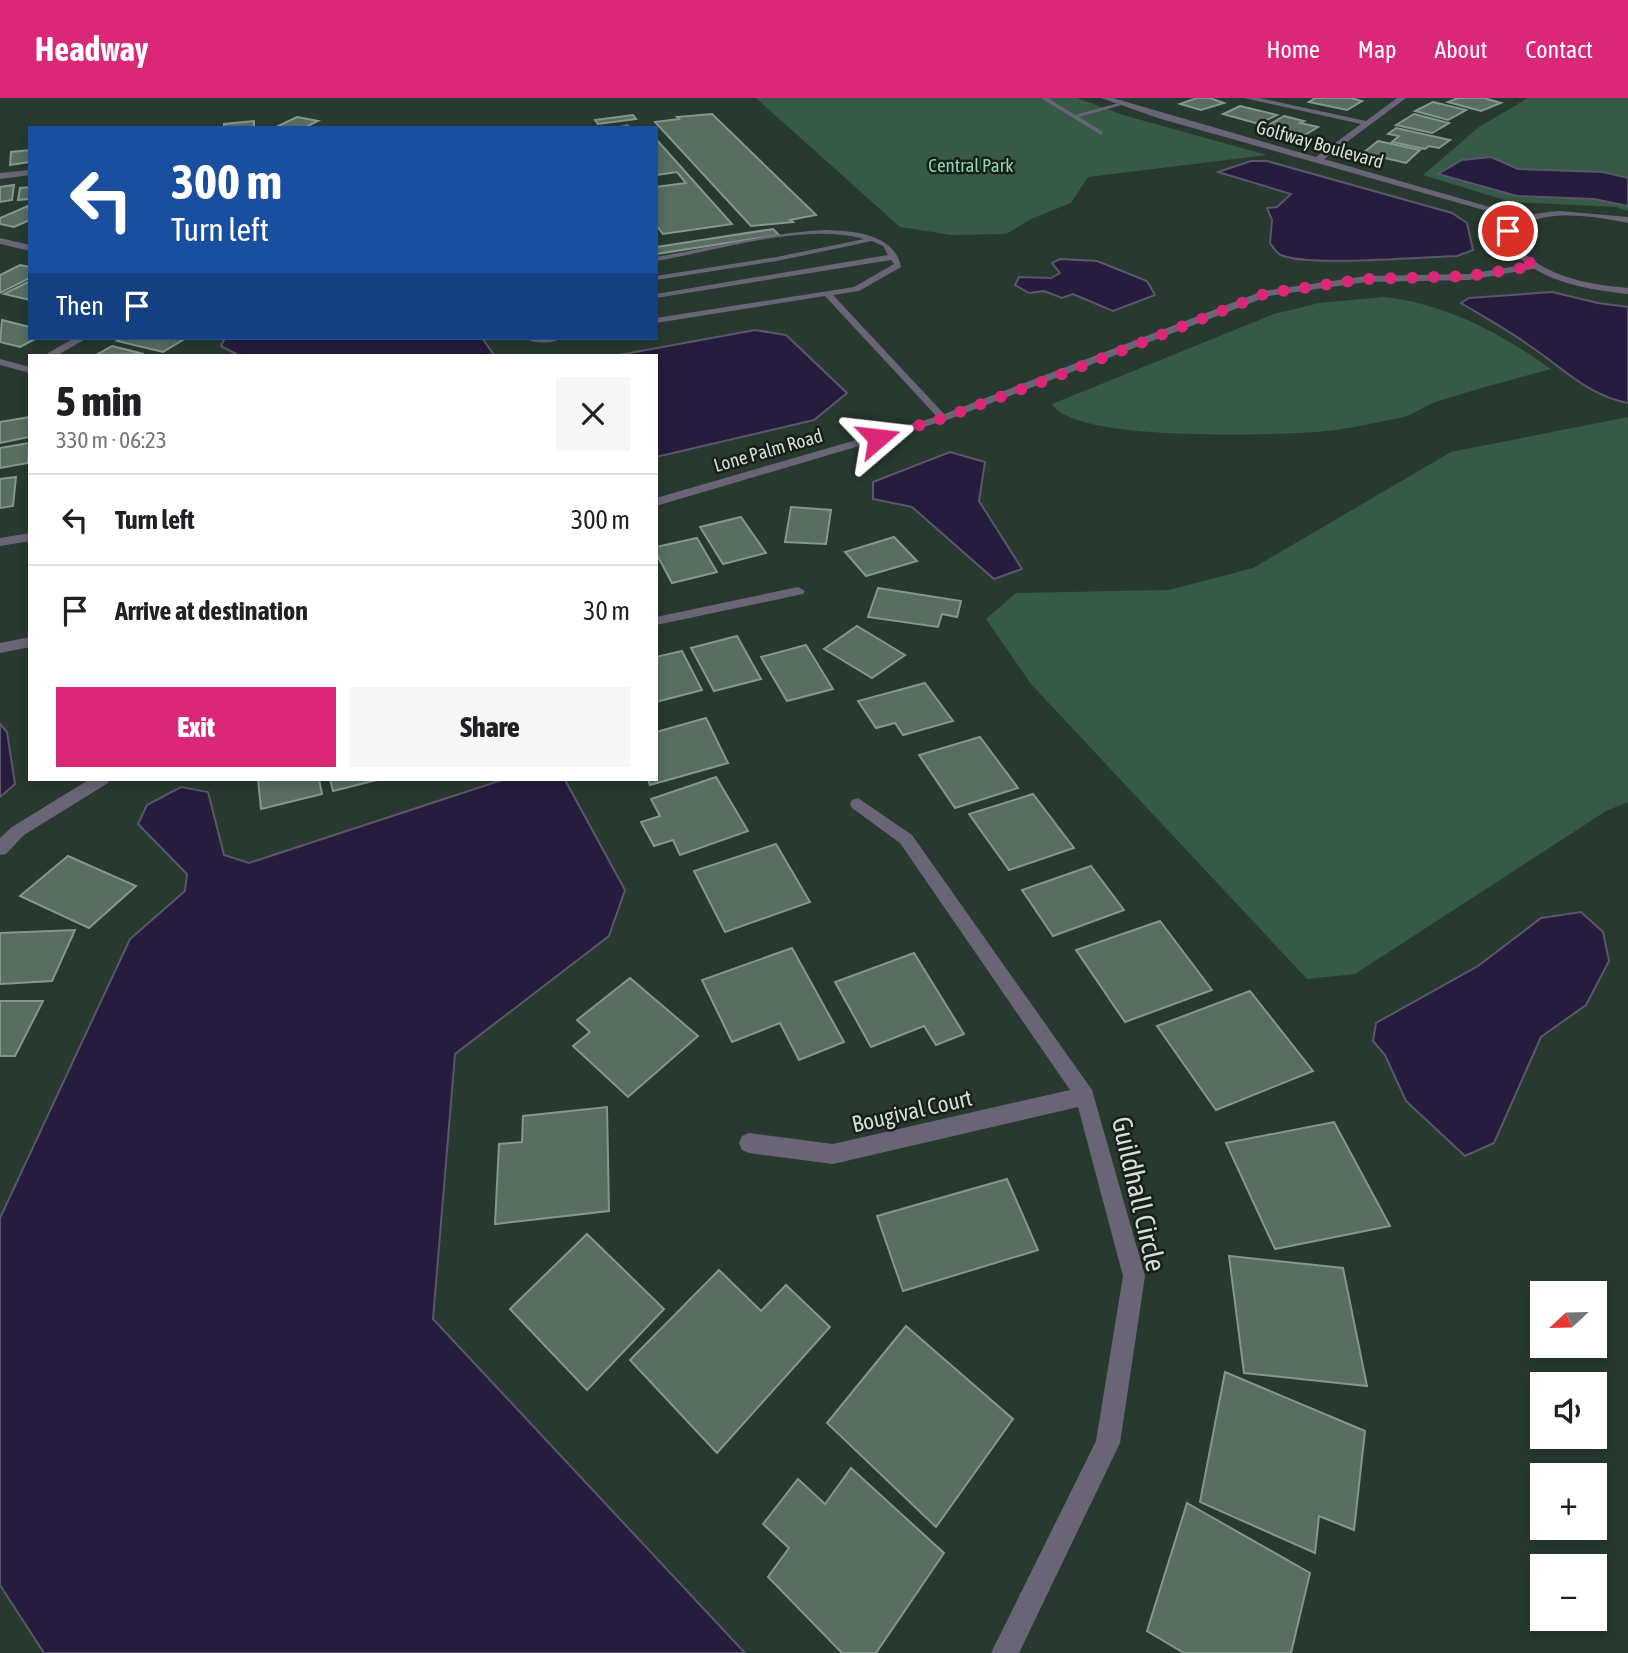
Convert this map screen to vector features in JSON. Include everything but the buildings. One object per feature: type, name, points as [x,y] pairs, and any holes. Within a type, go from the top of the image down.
[{"type":"street","name":"Golfway Boulevard","points":[[1105,98],[1526,219]]},
{"type":"street","points":[[1248,98],[1366,123]]},
{"type":"street","points":[[1318,160],[1402,98]]},
{"type":"street","points":[[0,176],[28,172]]},
{"type":"street","points":[[1628,220],[1570,213],[1526,219],[1508,231],[1507,239],[1513,250],[1535,266],[1580,283],[1628,291]]},
{"type":"street","points":[[0,241],[28,248]]},
{"type":"street","name":"Lone Palm Road","points":[[658,501],[943,418],[1267,293],[1366,279],[1469,276],[1535,266]]},
{"type":"street","points":[[52,354],[78,340]]},
{"type":"street","points":[[0,362],[28,368]]},
{"type":"street","points":[[0,542],[28,537]]},
{"type":"street","points":[[658,621],[797,591]]},
{"type":"street","points":[[0,648],[28,642]]},
{"type":"street","points":[[0,849],[18,831],[99,781]]},
{"type":"street","name":"Guildhall Circle","points":[[858,804],[906,839],[1085,1096],[1134,1276],[1108,1443],[1005,1653]]},
{"type":"street","name":"Bougival Court","points":[[749,1143],[833,1154],[1085,1096]]},
{"type":"lane","points":[[1044,98],[1101,134]]},
{"type":"lane","points":[[1074,117],[1122,104]]},
{"type":"lane","points":[[658,259],[827,231],[860,233],[887,245],[898,265],[856,289],[658,321]]},
{"type":"lane","points":[[658,278],[777,259],[873,239]]},
{"type":"lane","points":[[658,296],[893,257]]},
{"type":"lane","points":[[828,295],[943,418]]},
{"type":"green space","name":"Central Park","points":[[756,98],[1077,98],[1123,115],[1267,155],[1088,177],[1071,203],[1033,218],[1006,234],[952,235],[900,227]]},
{"type":"green space","points":[[1528,98],[1628,98],[1628,211],[1616,207],[1511,202],[1423,175],[1479,127]]},
{"type":"green space","points":[[1384,297],[1430,306],[1472,322],[1551,369],[1439,401],[1400,418],[1316,432],[1218,434],[1133,430],[1096,425],[1068,416],[1052,404],[1274,314],[1319,303]]},
{"type":"green space","points":[[1628,417],[1628,802],[1606,811],[1355,974],[1307,979],[1031,684],[986,619],[1016,593],[1169,590],[1253,568],[1451,452]]},
{"type":"shaded area","points":[[1491,157],[1518,169],[1603,172],[1628,178],[1628,206],[1594,199],[1517,196],[1438,174],[1462,160]]},
{"type":"shaded area","points":[[1251,161],[1267,161],[1452,213],[1467,223],[1473,250],[1457,256],[1365,260],[1294,259],[1281,255],[1270,243],[1272,220],[1267,208],[1277,207],[1291,194],[1218,172]]},
{"type":"shaded area","points":[[1060,259],[1097,261],[1147,281],[1155,295],[1113,311],[1073,294],[1062,298],[1044,291],[1029,293],[1015,285],[1019,277],[1051,278],[1060,273],[1052,263]]},
{"type":"shaded area","points":[[1552,292],[1628,307],[1628,403],[1600,394],[1576,380],[1522,340],[1461,303],[1469,298]]},
{"type":"shaded area","points":[[755,330],[786,335],[847,393],[814,420],[658,457],[658,354],[624,354]]},
{"type":"shaded area","points":[[224,340],[483,340],[493,354],[236,354],[221,346]]},
{"type":"shaded area","points":[[950,452],[985,462],[979,501],[1022,569],[994,579],[912,507],[873,499],[873,482]]},
{"type":"shaded area","points":[[0,724],[7,732],[15,784],[0,797]]},
{"type":"shaded area","points":[[499,781],[566,781],[625,890],[609,936],[455,1054],[433,1319],[745,1653],[44,1653],[0,1585],[0,1218],[130,939],[185,891],[187,874],[138,824],[147,805],[181,787],[208,792],[224,855],[249,863]]},
{"type":"shaded area","points":[[1581,912],[1603,932],[1609,961],[1586,1005],[1541,1037],[1494,1143],[1465,1156],[1406,1101],[1385,1055],[1373,1041],[1376,1023],[1478,966],[1541,918]]},
{"type":"route","points":[[878,438],[943,418],[1052,378],[1267,293],[1366,279],[1469,276],[1535,266],[1513,250],[1507,239],[1508,231]]}]
